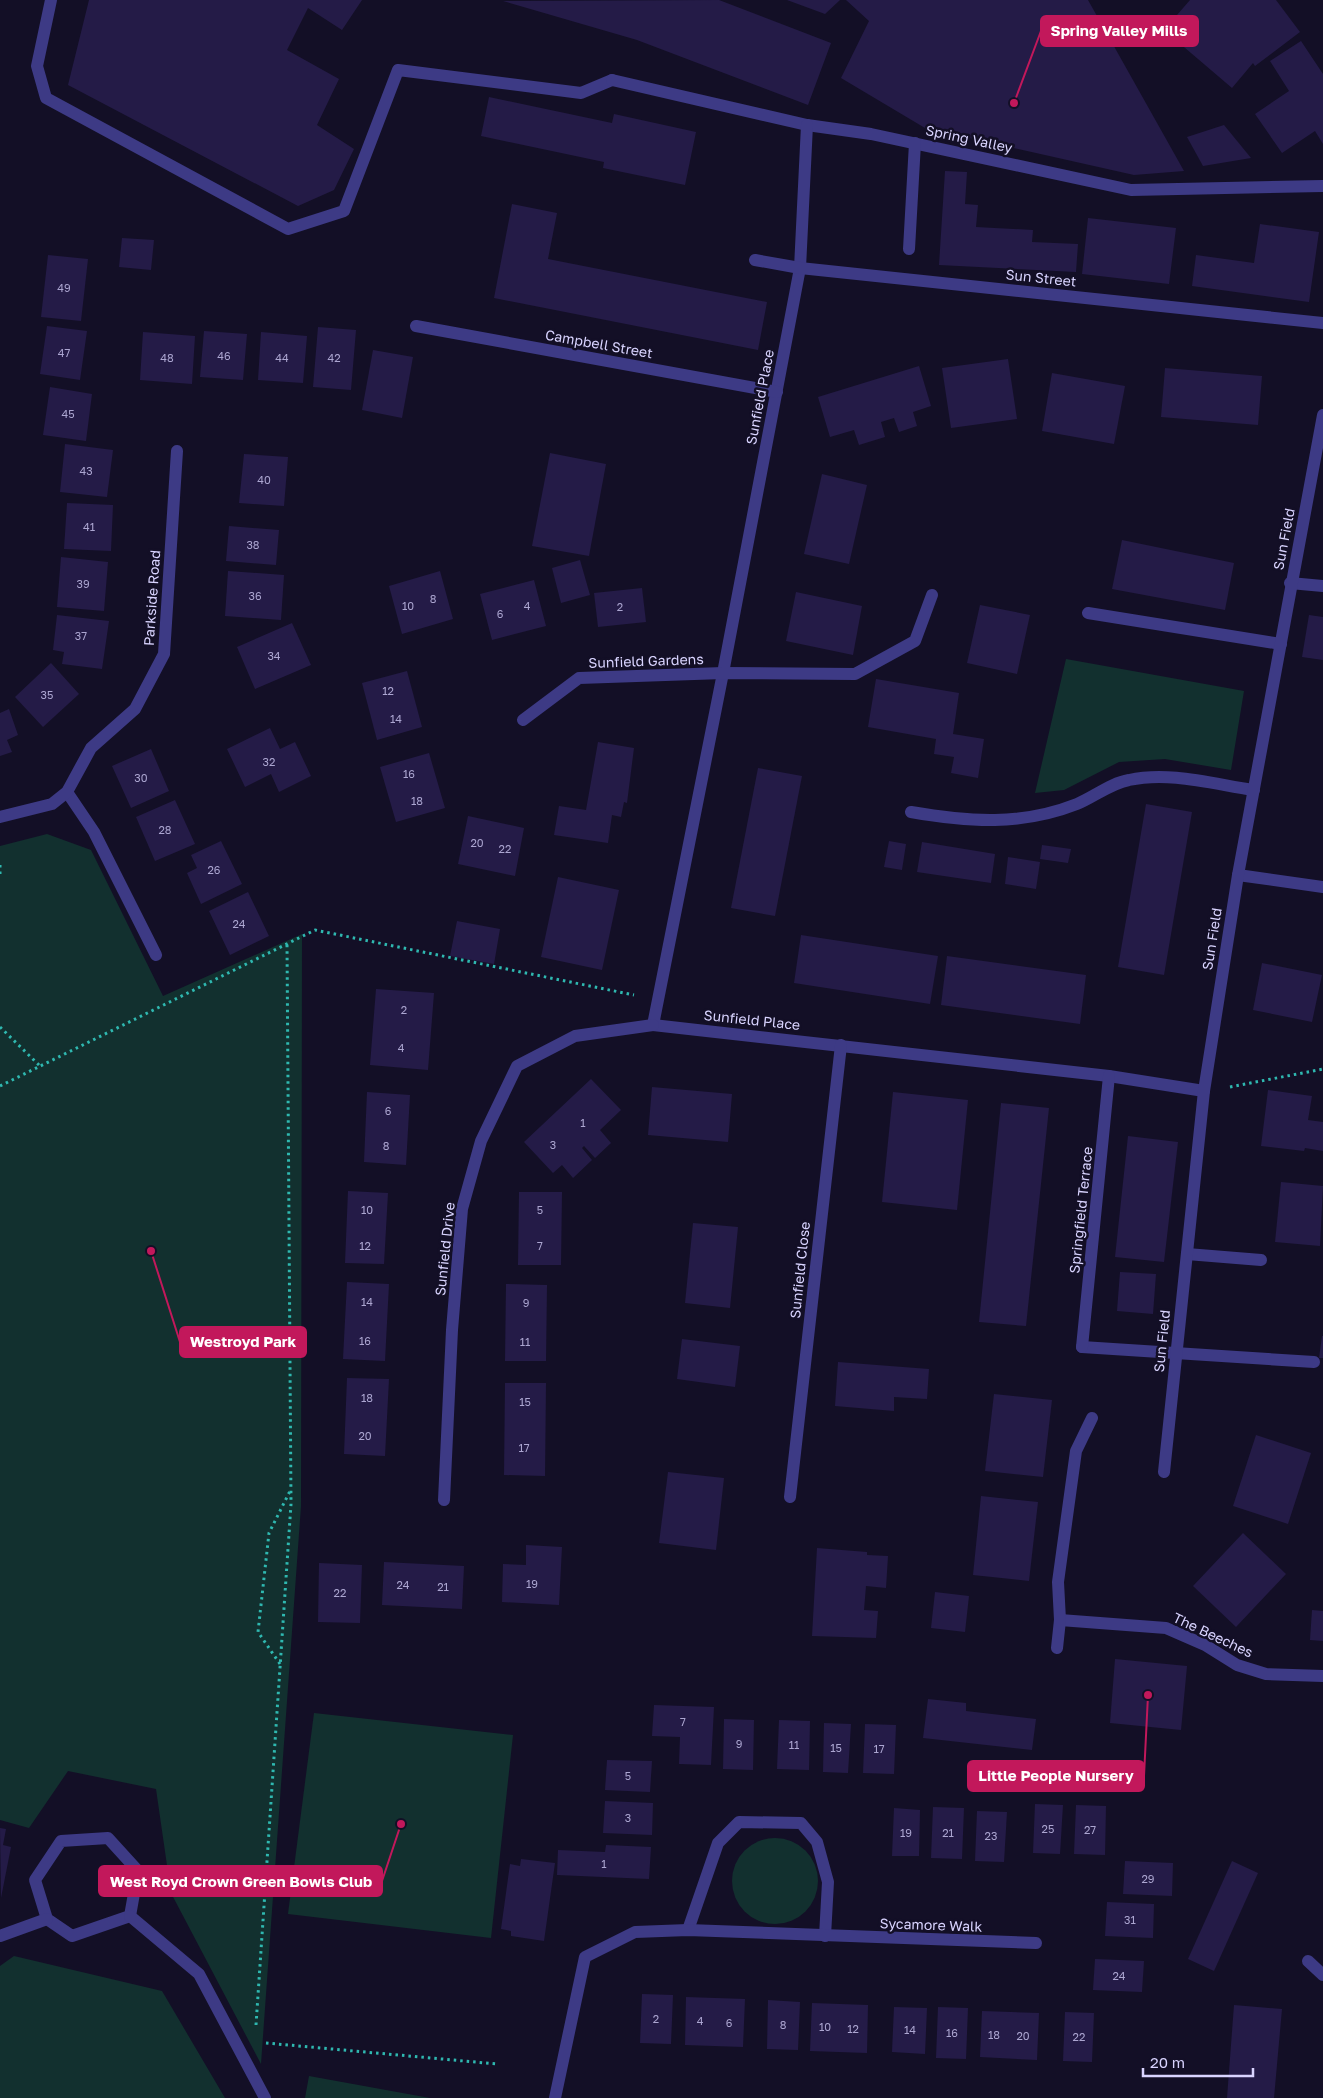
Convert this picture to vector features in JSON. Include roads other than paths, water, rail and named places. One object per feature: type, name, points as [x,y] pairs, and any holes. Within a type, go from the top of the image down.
[{"type":"street","name":"Spring Valley","points":[[51,0],[38,66],[46,98],[288,229],[344,212],[398,70],[581,93],[612,80],[807,125],[871,134],[916,143],[1131,190],[1323,186]]},
{"type":"street","name":"Sunfield Place","points":[[807,125],[800,268],[724,673],[653,1025],[1109,1076],[1204,1091]]},
{"type":"street","points":[[909,249],[916,143]]},
{"type":"street","name":"Sun Street","points":[[756,260],[800,268],[1323,323]]},
{"type":"street","name":"Campbell Street","points":[[416,326],[776,392]]},
{"type":"street","name":"Sun Field","points":[[1164,1472],[1204,1091],[1238,874],[1281,644],[1290,583],[1318,468],[1323,415]]},
{"type":"street","name":"Parkside Road","points":[[0,817],[52,804],[67,792],[91,748],[135,709],[164,654],[177,451]]},
{"type":"street","points":[[1290,583],[1323,586]]},
{"type":"street","points":[[724,673],[855,674],[915,642],[932,595]]},
{"type":"street","points":[[1088,614],[1281,644]]},
{"type":"street","name":"Sunfield Gardens","points":[[523,720],[579,678],[724,673]]},
{"type":"street","points":[[911,812],[961,820],[1001,821],[1044,815],[1077,804],[1127,780],[1158,776],[1254,790]]},
{"type":"street","points":[[67,792],[94,832],[156,954]]},
{"type":"street","points":[[1238,874],[1323,887]]},
{"type":"street","name":"Sunfield Drive","points":[[444,1500],[452,1330],[462,1209],[481,1141],[516,1066],[575,1036],[653,1025]]},
{"type":"street","name":"Sunfield Close","points":[[790,1497],[841,1045]]},
{"type":"street","name":"Springfield Terrace","points":[[1109,1076],[1082,1347],[1176,1353]]},
{"type":"street","points":[[1187,1254],[1261,1260]]},
{"type":"street","points":[[1176,1353],[1314,1362]]},
{"type":"street","points":[[1057,1648],[1060,1620],[1058,1582],[1076,1451],[1092,1418]]},
{"type":"street","name":"The Beeches","points":[[1060,1620],[1166,1628],[1205,1645],[1237,1665],[1266,1674],[1323,1676]]},
{"type":"street","points":[[688,1930],[718,1843],[739,1822],[801,1823],[817,1842],[828,1882],[825,1936]]},
{"type":"street","points":[[108,1838],[138,1871],[130,1916],[72,1936],[47,1919],[35,1880],[61,1841],[108,1838]]},
{"type":"street","points":[[130,1916],[199,1974],[265,2098]]},
{"type":"street","points":[[0,1936],[47,1919]]},
{"type":"street","name":"Sycamore Walk","points":[[555,2098],[585,1957],[635,1932],[688,1930],[1036,1943]]},
{"type":"street","points":[[1308,1961],[1323,1975]]},
{"type":"place","name":"Spring Valley Mills","points":[[1014,103]]},
{"type":"place","name":"Westroyd Park","points":[[151,1251]]},
{"type":"place","name":"Little People Nursery","points":[[1148,1695]]},
{"type":"place","name":"West Royd Crown Green Bowls Club","points":[[401,1824]]}]
